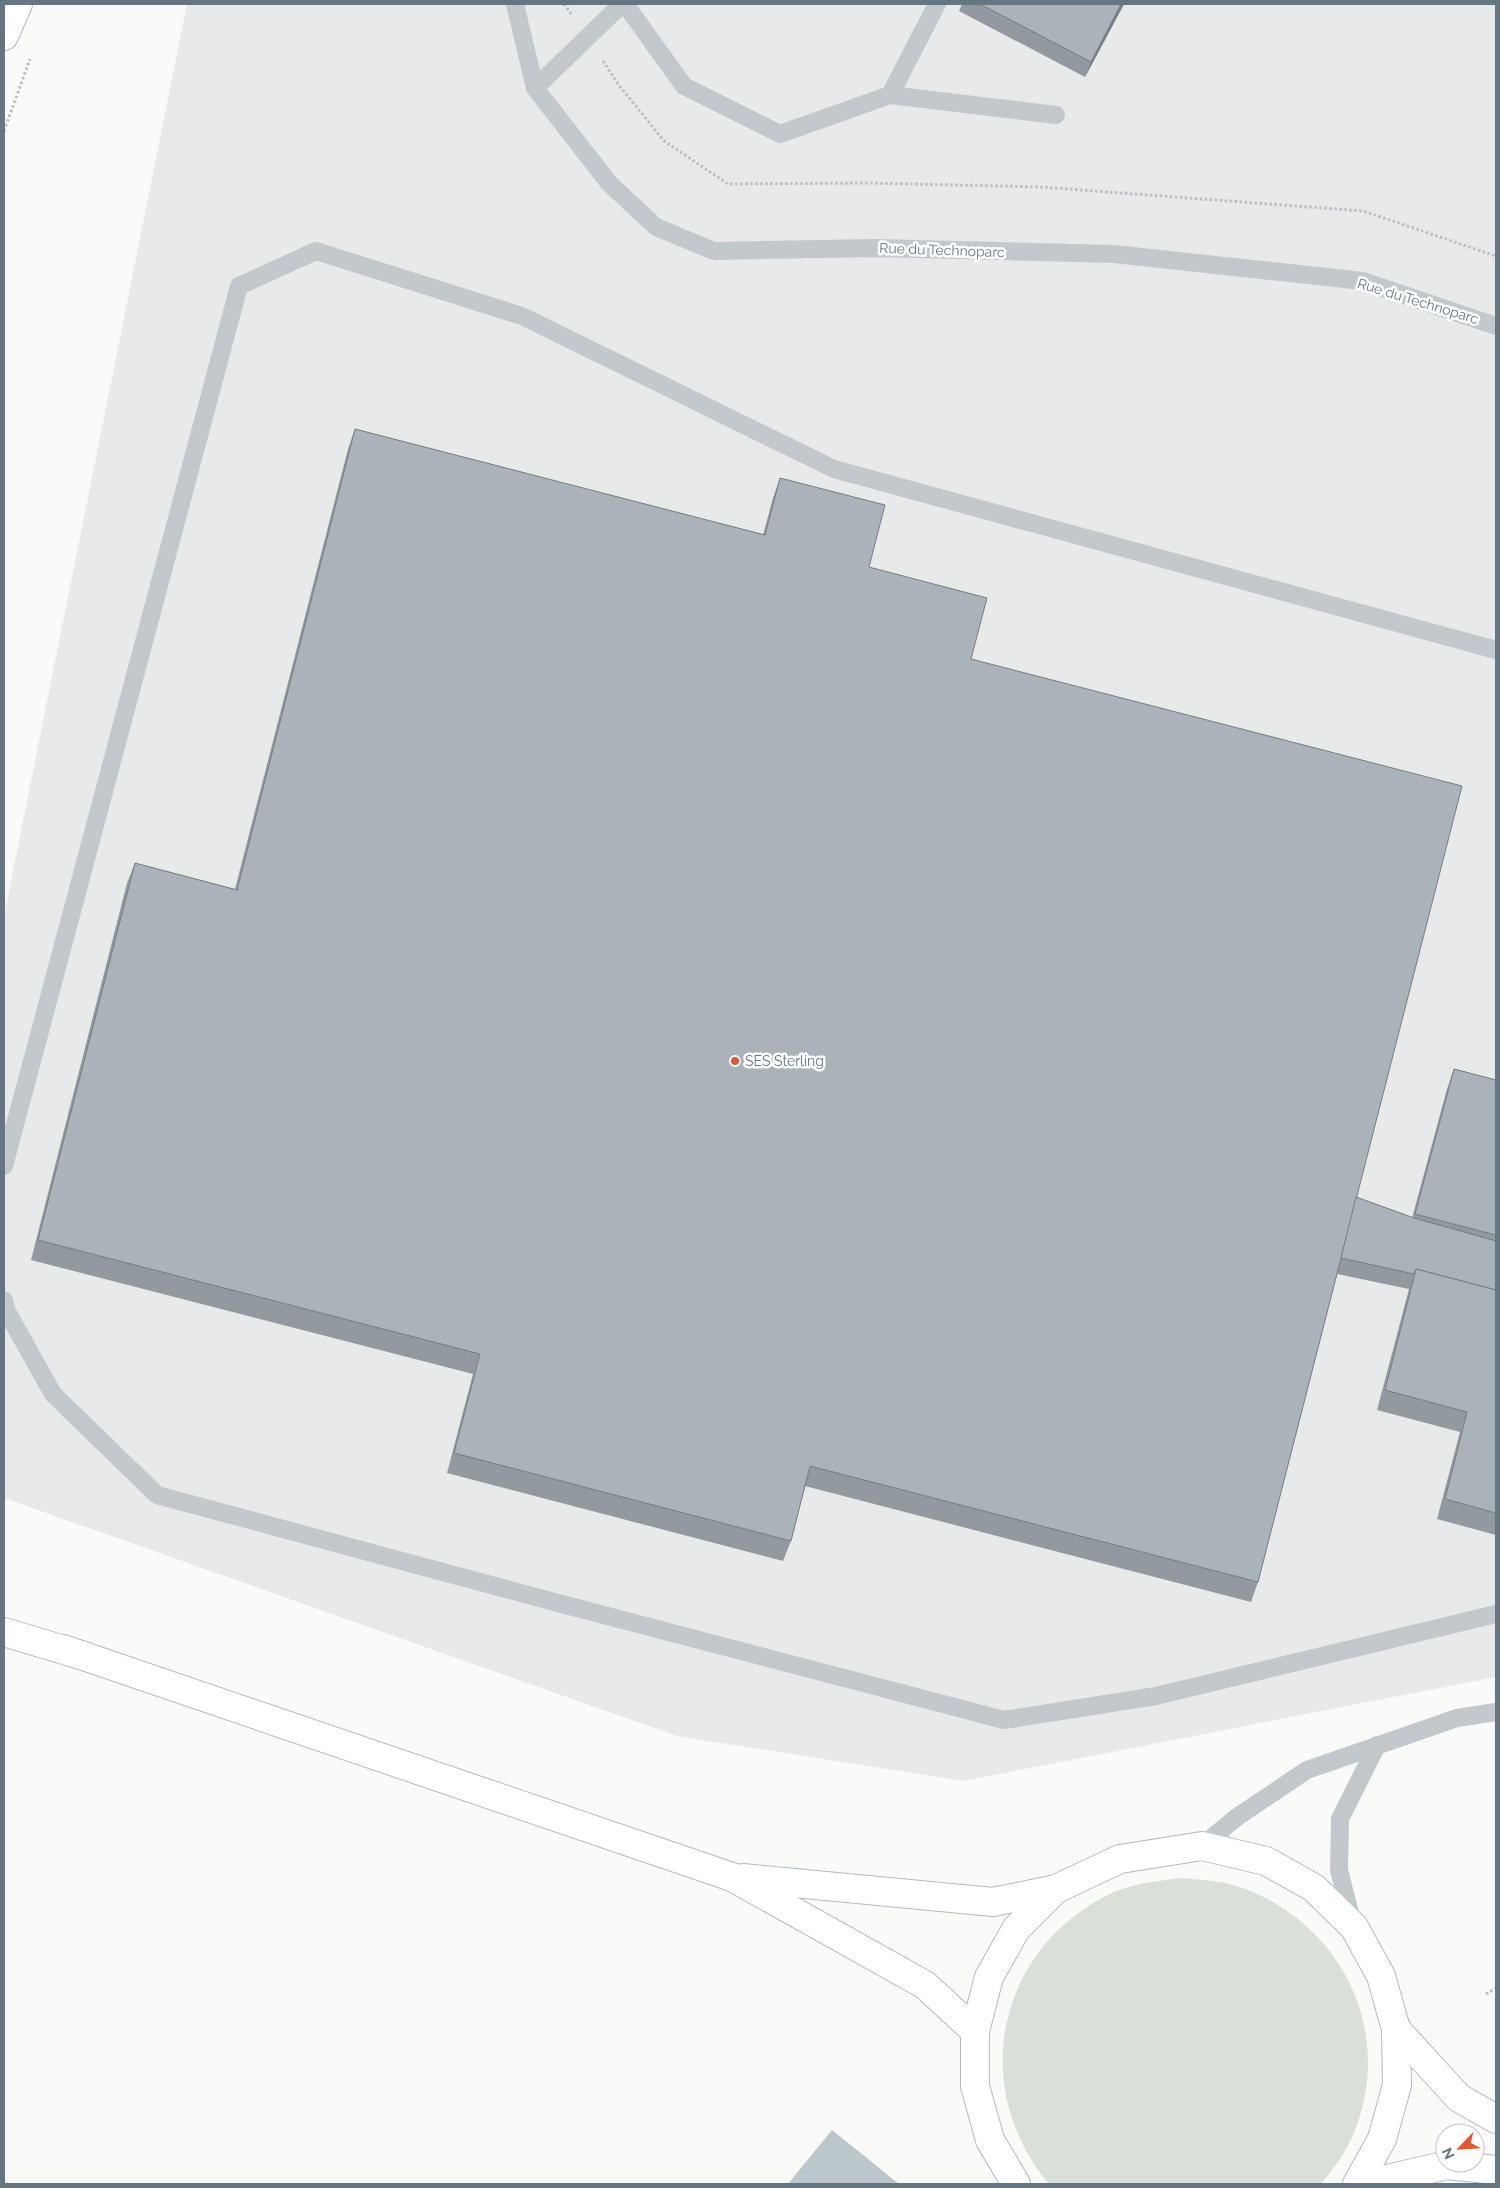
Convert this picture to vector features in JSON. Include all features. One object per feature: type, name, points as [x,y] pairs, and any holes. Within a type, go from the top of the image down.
[{"type":"main road","points":[[4,36],[18,4]]},
{"type":"main road","points":[[4,1628],[732,1877],[925,1985],[975,2031]]},
{"type":"main road","points":[[4,1632],[84,1656]]},
{"type":"main road","points":[[732,1877],[993,1902],[1056,1889],[1120,1859],[1202,1846],[1266,1861],[1314,1888],[1354,1927],[1381,1976],[1396,2029],[1396,2085],[1392,2103],[1382,2139],[1357,2184]]},
{"type":"main road","points":[[1016,2184],[990,2140],[975,2086],[975,2031],[989,1977],[1016,1929],[1056,1889]]},
{"type":"main road","points":[[1396,2029],[1458,2098],[1496,2119]]},
{"type":"main road","points":[[1366,2184],[1447,2165],[1496,2170]]},
{"type":"lane","name":"Rue du Technoparc","points":[[515,4],[535,88],[609,183],[656,227],[714,251],[876,248],[1114,254],[1363,281],[1496,326]]},
{"type":"lane","points":[[535,88],[623,4],[684,86],[780,134],[890,95],[1056,115]]},
{"type":"lane","points":[[890,95],[937,4]]},
{"type":"lane","points":[[4,1166],[239,286],[316,252],[522,316],[834,469],[1496,650]]},
{"type":"lane","points":[[4,1300],[6,1310],[53,1394],[157,1495],[558,1604],[1004,1720],[1156,1696],[1496,1614]]},
{"type":"lane","points":[[1202,1846],[1237,1816],[1307,1770],[1457,1718],[1496,1712]]},
{"type":"lane","points":[[1354,1927],[1339,1870],[1340,1819],[1377,1745]]},
{"type":"path","points":[[564,4],[618,84],[664,140],[728,184],[868,183],[1041,187],[1363,211],[1496,256]]},
{"type":"path","points":[[4,131],[30,58]]},
{"type":"path","points":[[1486,1994],[1496,1988]]},
{"type":"shaded area","points":[[187,4],[1496,4],[1496,1677],[963,1781],[677,1736],[4,1498],[4,916]]},
{"type":"shaded area","points":[[1181,1878],[1215,1881],[1240,1887],[1282,1908],[1311,1930],[1335,1958],[1352,1989],[1364,2023],[1368,2059],[1365,2096],[1351,2140],[1321,2184],[1049,2184],[1023,2146],[1008,2105],[1003,2063],[1007,2022],[1020,1983],[1043,1947],[1074,1916],[1114,1892],[1130,1886]]},
{"type":"shaded area","points":[[832,2130],[899,2184],[788,2184]]},
{"type":"building","points":[[980,4],[1121,4],[1091,62]]},
{"type":"building","name":"SES Sterling","points":[[355,429],[765,535],[780,478],[885,505],[869,567],[987,598],[971,659],[1462,786],[1258,1582],[810,1466],[791,1541],[454,1453],[480,1354],[38,1240],[135,863],[237,890]]},
{"type":"building","points":[[1454,1069],[1496,1080],[1496,1235],[1415,1214]]},
{"type":"building","points":[[1356,1197],[1414,1218],[1496,1241],[1496,1290],[1416,1269],[1414,1274],[1341,1258]]},
{"type":"building","points":[[1416,1269],[1496,1290],[1496,1513],[1445,1499],[1467,1412],[1385,1390]]},
{"type":"place","name":"SES Sterling","points":[[735,1061]]}]
